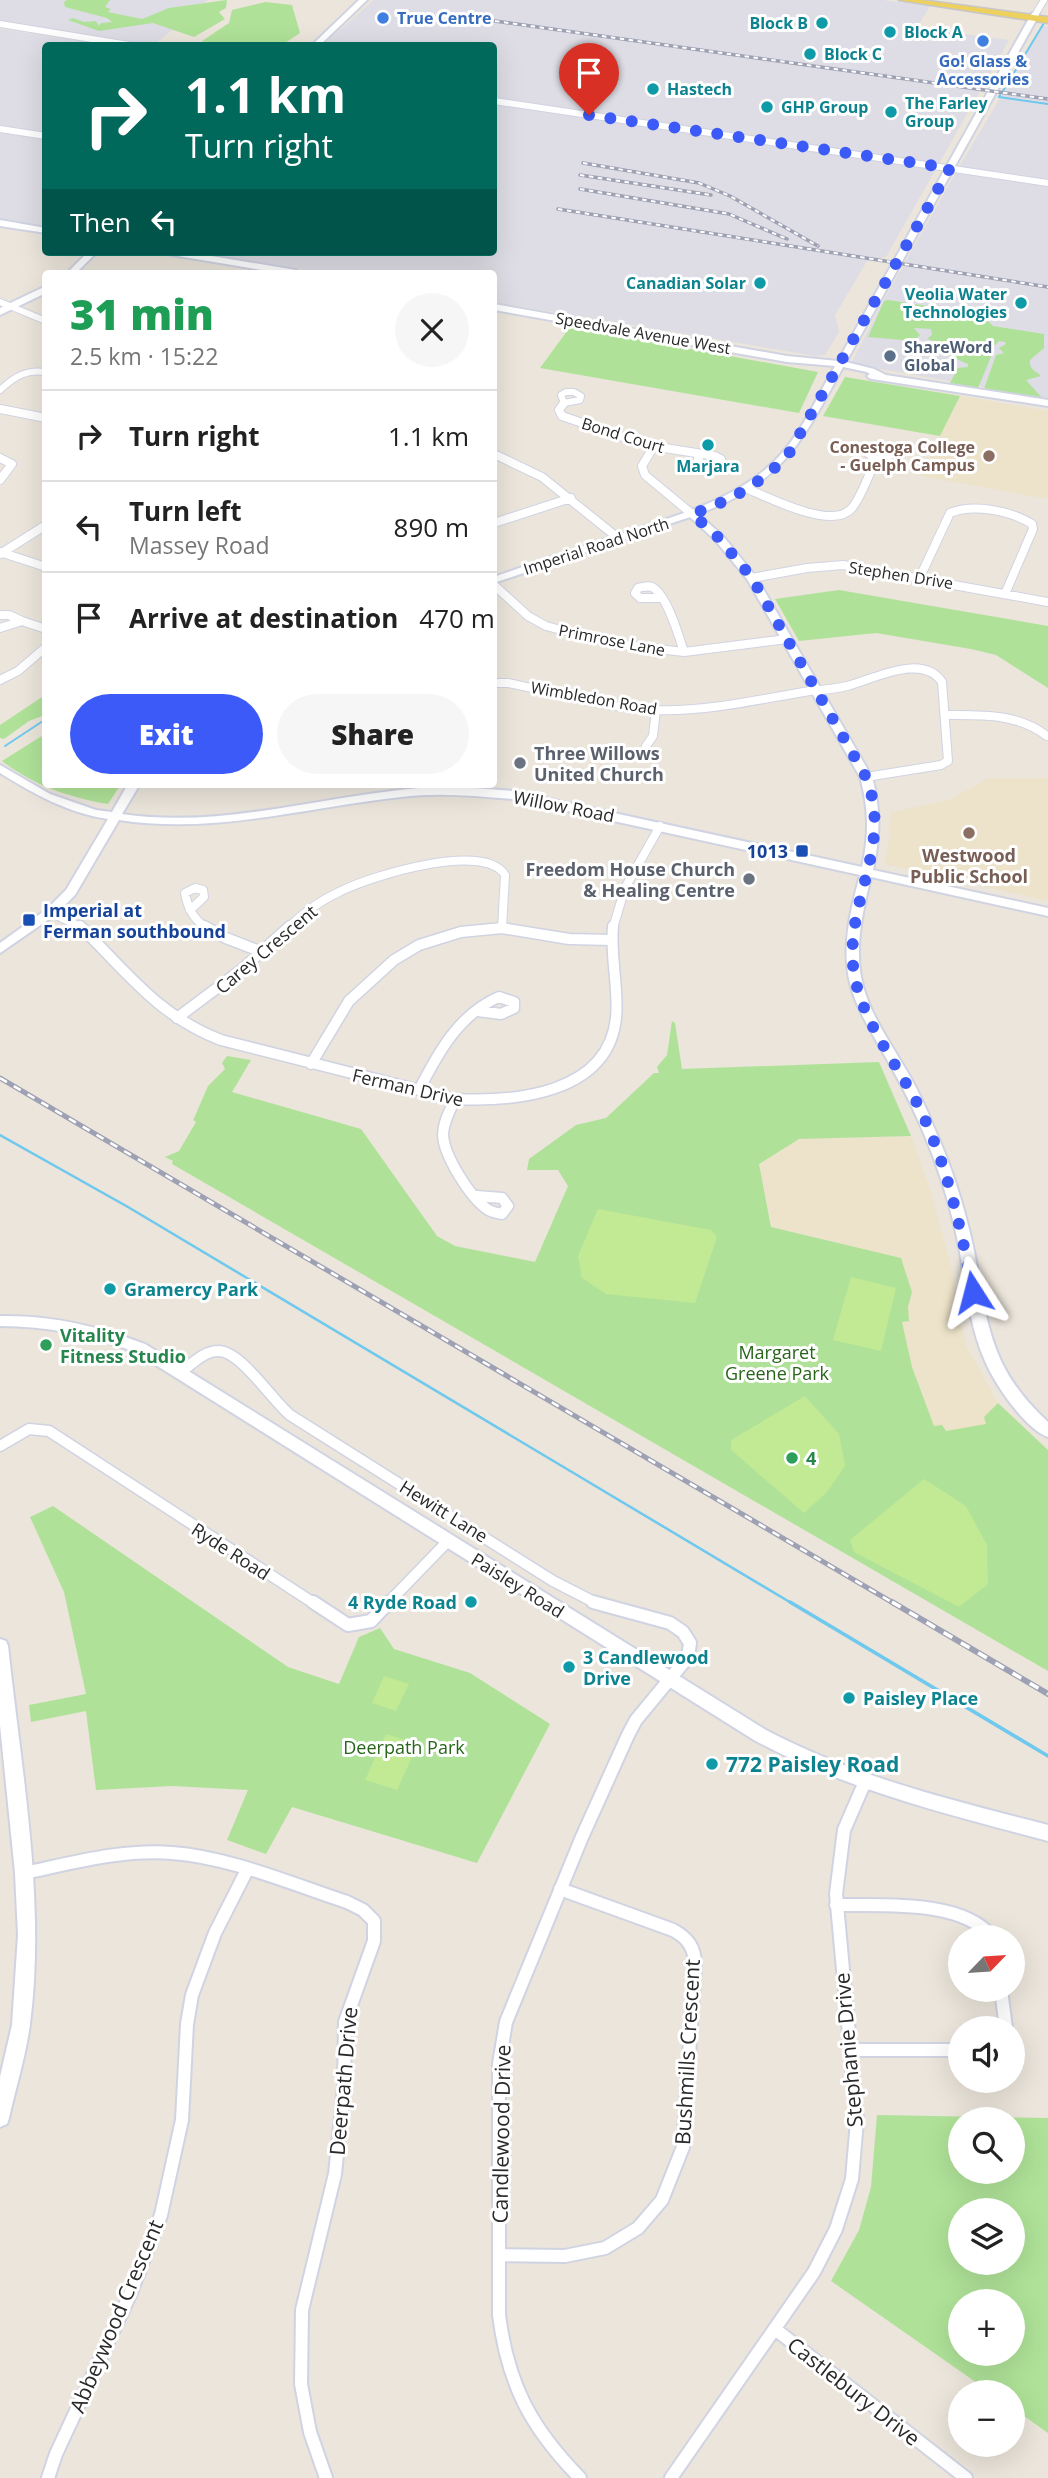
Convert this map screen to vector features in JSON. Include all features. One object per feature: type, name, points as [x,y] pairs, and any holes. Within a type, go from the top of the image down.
[{"type":"main road","points":[[903,0],[1048,19]]},
{"type":"street","points":[[318,42],[363,0]]},
{"type":"street","name":"Imperial Road North","points":[[497,581],[722,503],[748,489],[788,455],[1044,0]]},
{"type":"street","points":[[0,24],[110,42]]},
{"type":"street","points":[[497,101],[1048,183]]},
{"type":"street","points":[[0,129],[42,135]]},
{"type":"street","points":[[0,223],[42,230]]},
{"type":"street","points":[[74,270],[89,256]]},
{"type":"street","points":[[196,256],[278,270]]},
{"type":"street","points":[[0,312],[42,291]]},
{"type":"street","points":[[0,302],[42,319]]},
{"type":"street","name":"Speedvale Avenue West","points":[[497,308],[1048,403]]},
{"type":"street","points":[[0,390],[18,373],[30,370],[42,372]]},
{"type":"street","name":"Bond Court","points":[[564,403],[559,411],[562,416],[654,446],[700,454]]},
{"type":"street","points":[[0,409],[42,417]]},
{"type":"street","points":[[654,446],[642,466],[645,475],[719,538],[752,578],[866,777],[877,821],[855,925],[853,953],[860,995],[939,1151],[965,1247],[979,1327],[993,1363],[1008,1387],[1048,1431]]},
{"type":"street","points":[[497,456],[533,471],[571,498],[618,538]]},
{"type":"street","points":[[0,458],[12,464],[0,480]]},
{"type":"street","points":[[497,462],[502,458]]},
{"type":"street","points":[[748,489],[811,513],[836,516],[846,514],[852,510],[876,460]]},
{"type":"street","points":[[497,522],[571,498]]},
{"type":"street","points":[[920,577],[950,513],[954,510],[967,508],[1024,519],[1032,524],[1032,529],[1005,594]]},
{"type":"street","points":[[1,553],[42,527]]},
{"type":"street","points":[[1,553],[42,566]]},
{"type":"street","name":"Stephen Drive","points":[[752,578],[833,565],[920,577],[1048,602]]},
{"type":"street","name":"Primrose Lane","points":[[497,585],[528,616],[553,629],[615,644],[684,652],[787,639]]},
{"type":"street","points":[[660,598],[673,619],[684,652]]},
{"type":"street","points":[[0,615],[12,615],[42,628]]},
{"type":"street","points":[[0,628],[22,621]]},
{"type":"street","points":[[0,681],[18,671],[42,650]]},
{"type":"street","name":"Wimbledon Road","points":[[497,683],[518,684],[622,706],[656,710],[698,708],[848,686],[881,672],[921,670],[938,676],[942,682],[946,715],[948,761],[941,765],[866,777]]},
{"type":"street","points":[[646,746],[653,736],[656,710]]},
{"type":"street","points":[[946,715],[1016,719],[1037,726],[1047,736]]},
{"type":"street","name":"Willow Road","points":[[0,768],[28,787],[55,799],[117,816],[163,822],[223,821],[404,788],[513,795],[1048,912]]},
{"type":"street","points":[[0,949],[51,912],[78,882],[132,788]]},
{"type":"street","name":"Ferman Drive","points":[[51,912],[80,926],[152,1000],[177,1018],[220,1040],[455,1099],[503,1101],[541,1094],[562,1085],[593,1065],[612,1037],[616,1020],[613,927],[620,900],[660,825]]},
{"type":"street","name":"Carey Crescent","points":[[177,1018],[220,988],[309,910],[345,889],[406,869],[457,862],[490,861],[502,867],[505,875],[502,928]]},
{"type":"street","points":[[190,910],[197,921],[209,930],[262,952]]},
{"type":"street","points":[[311,1064],[349,1000],[394,960],[438,938],[471,930],[502,928],[569,939],[612,940]]},
{"type":"street","points":[[419,1090],[446,1040],[464,1019],[478,1011]]},
{"type":"street","points":[[455,1099],[444,1124],[444,1145],[452,1163],[477,1196]]},
{"type":"street","name":"Paisley Road","points":[[0,1321],[53,1324],[89,1330],[140,1348],[786,1751],[864,1784],[1048,1833]]},
{"type":"street","name":"Hewitt Lane","points":[[181,1372],[204,1352],[222,1349],[232,1353],[250,1369],[265,1393],[280,1408],[590,1602],[656,1617],[676,1627],[689,1639],[691,1648],[671,1679]]},
{"type":"street","name":"Ryde Road","points":[[0,1446],[20,1431],[30,1428],[49,1431],[348,1625],[371,1621],[448,1541]]},
{"type":"street","points":[[0,1646],[24,1873],[26,1982],[22,2025],[0,2118]]},
{"type":"street","name":"Candlewood Drive","points":[[580,2478],[541,2437],[526,2412],[506,2367],[499,2315],[502,2042],[516,1996],[628,1735],[636,1720],[671,1679]]},
{"type":"street","name":"Stephanie Drive","points":[[671,2478],[814,2272],[836,2229],[852,2179],[857,2121],[836,1905],[844,1830],[864,1784]]},
{"type":"street","name":"Deerpath Drive","points":[[24,1873],[111,1856],[189,1854],[247,1870],[365,1911],[373,1920],[376,1929],[374,1940],[350,1999],[345,2020],[343,2108],[337,2162],[306,2287],[300,2324],[302,2392],[307,2423],[326,2478]]},
{"type":"street","name":"Abbeywood Crescent","points":[[48,2478],[56,2454],[129,2297],[161,2215],[182,2120],[186,2034],[192,1995],[215,1933],[247,1870]]},
{"type":"street","name":"Bushmills Crescent","points":[[499,2255],[587,2253],[610,2245],[638,2228],[666,2196],[677,2171],[683,2147],[695,1965],[693,1947],[689,1940],[673,1930],[560,1889]]},
{"type":"street","points":[[836,1905],[919,1909],[975,1919],[984,1925]]},
{"type":"street","points":[[851,2050],[948,2050]]},
{"type":"street","name":"Castlebury Drive","points":[[775,2329],[966,2478]]},
{"type":"shaded area","points":[[0,0],[208,0],[158,42],[134,42],[0,22]]},
{"type":"shaded area","points":[[374,0],[882,0],[930,6],[917,28],[1009,40],[886,257],[867,261],[835,315],[839,332],[825,355],[816,356],[497,303],[497,270],[305,270],[223,256],[497,256],[497,42],[326,42]]},
{"type":"shaded area","points":[[1043,26],[1048,26],[1048,398],[851,364],[959,167]]},
{"type":"shaded area","points":[[0,29],[88,42],[42,42],[42,132],[0,125]]},
{"type":"shaded area","points":[[0,132],[42,139],[42,225],[0,218]]},
{"type":"shaded area","name":"Conestoga College - Guelph Campus","points":[[960,396],[1048,411],[1048,499],[921,476]]},
{"type":"shaded area","name":"Westwood Public School","points":[[989,778],[1048,778],[1048,901],[884,864],[891,812],[949,800]]},
{"type":"shaded area","points":[[911,1136],[930,1189],[953,1273],[957,1308],[966,1345],[998,1403],[984,1417],[987,1424],[945,1432],[934,1426],[912,1367],[902,1321],[909,1321],[908,1307],[912,1292],[901,1258],[772,1227],[759,1164],[799,1139]]},
{"type":"green space","points":[[110,0],[105,7],[111,9],[108,12],[142,19],[169,8],[227,0],[226,8],[219,12],[225,19],[194,37],[153,23],[99,31],[68,20],[73,18],[84,22],[96,21],[99,26],[101,23],[112,22],[107,18],[65,7],[64,2]]},
{"type":"green space","points":[[265,2],[292,5],[300,33],[286,42],[202,41],[229,23],[232,10]]},
{"type":"green space","points":[[884,301],[981,314],[993,326],[1044,334],[1044,348],[1030,360],[1031,368],[1041,376],[1026,380],[1043,399],[984,389],[996,355],[1004,353],[999,348],[1006,344],[1005,342],[999,341],[993,347],[987,346],[993,352],[978,388],[950,383],[958,368],[968,367],[968,364],[939,352],[939,349],[949,347],[927,339],[932,335],[931,329],[914,328],[920,335],[914,341],[868,337]]},
{"type":"green space","points":[[570,327],[818,372],[799,413],[540,368]]},
{"type":"green space","points":[[845,377],[960,396],[940,436],[823,416]]},
{"type":"green space","points":[[839,590],[1048,626],[1048,688],[996,655],[971,649],[876,633],[799,641],[775,599]]},
{"type":"green space","points":[[42,697],[42,716],[29,721],[4,739],[0,738],[0,725]]},
{"type":"green space","points":[[42,736],[42,784],[2,761]]},
{"type":"green space","points":[[50,788],[118,788],[108,804]]},
{"type":"green space","name":"Margaret Greene Park","points":[[672,1021],[675,1023],[682,1069],[879,1062],[911,1136],[799,1139],[759,1164],[771,1227],[901,1258],[912,1292],[908,1307],[909,1321],[902,1322],[912,1367],[934,1426],[942,1425],[946,1431],[986,1424],[984,1417],[998,1403],[1048,1450],[1048,1671],[172,1164],[173,1161],[165,1157],[179,1151],[196,1122],[193,1120],[208,1086],[225,1069],[222,1063],[227,1056],[251,1060],[232,1092],[361,1129],[437,1236],[455,1246],[535,1262],[568,1186],[558,1170],[527,1170],[529,1159],[576,1125],[606,1118],[654,1073],[659,1073],[657,1067],[667,1055]]},
{"type":"green space","points":[[598,1209],[711,1230],[717,1237],[695,1303],[606,1294],[582,1278],[578,1256]]},
{"type":"green space","points":[[851,1277],[896,1288],[881,1351],[833,1340]]},
{"type":"green space","name":"4","points":[[805,1396],[839,1434],[845,1466],[827,1492],[804,1513],[731,1450],[731,1440]]},
{"type":"green space","points":[[924,1479],[966,1506],[987,1545],[988,1584],[959,1607],[854,1552],[850,1540]]},
{"type":"green space","name":"Deerpath Park","points":[[53,1506],[288,1667],[339,1684],[359,1637],[380,1628],[394,1649],[470,1673],[550,1724],[477,1863],[292,1807],[266,1854],[227,1840],[248,1790],[172,1786],[96,1790],[86,1711],[31,1722],[29,1705],[86,1694],[64,1592],[30,1517]]},
{"type":"green space","points":[[384,1676],[409,1684],[396,1711],[372,1703]]},
{"type":"green space","points":[[386,1734],[418,1744],[397,1790],[365,1780]]},
{"type":"green space","points":[[877,2115],[948,2116],[948,2184],[1025,2184],[1025,2118],[1048,2118],[1048,2433],[1025,2417],[1025,2380],[973,2380],[953,2366],[1025,2366],[1025,2289],[948,2289],[948,2363],[831,2281],[859,2230],[871,2187]]},
{"type":"waterway","points":[[1003,91],[1044,23]]},
{"type":"waterway","points":[[1000,95],[999,97],[1048,104]]},
{"type":"waterway","points":[[5,746],[42,722]]},
{"type":"waterway","points":[[0,1135],[128,1207],[793,1604]]},
{"type":"waterway","points":[[790,1602],[1048,1756]]},
{"type":"railway","points":[[495,21],[1048,99]]},
{"type":"railway","points":[[583,163],[699,183],[730,196],[818,246]]},
{"type":"railway","points":[[580,175],[711,195]]},
{"type":"railway","points":[[580,189],[729,214],[787,239]]},
{"type":"railway","points":[[558,209],[1048,287]]},
{"type":"railway","points":[[0,1078],[895,1604]]},
{"type":"railway","points":[[892,1602],[1048,1694]]},
{"type":"place","name":"True Centre","points":[[383,18]]},
{"type":"place","name":"Block B","points":[[822,23]]},
{"type":"place","name":"Block A","points":[[890,32]]},
{"type":"place","name":"Go! Glass & Accessories","points":[[983,41]]},
{"type":"place","name":"Block C","points":[[810,54]]},
{"type":"place","name":"Hastech","points":[[653,89]]},
{"type":"place","name":"GHP Group","points":[[767,107]]},
{"type":"place","name":"The Farley Group","points":[[891,112]]},
{"type":"place","name":"Canadian Solar","points":[[760,283]]},
{"type":"place","name":"Veolia Water Technologies","points":[[1021,303]]},
{"type":"place","name":"ShareWord Global","points":[[890,356]]},
{"type":"place","name":"Marjara","points":[[708,445]]},
{"type":"place","name":"Conestoga College - Guelph Campus","points":[[989,456]]},
{"type":"place","name":"Three Willows United Church","points":[[520,763]]},
{"type":"place","name":"Westwood Public School","points":[[969,833]]},
{"type":"place","name":"1013","points":[[802,851]]},
{"type":"place","name":"Freedom House Church & Healing Centre","points":[[749,879]]},
{"type":"place","name":"Imperial at Ferman southbound","points":[[29,920]]},
{"type":"place","name":"Gramercy Park","points":[[110,1289]]},
{"type":"place","name":"Vitality Fitness Studio","points":[[46,1345]]},
{"type":"place","name":"4","points":[[792,1458]]},
{"type":"place","name":"4 Ryde Road","points":[[471,1602]]},
{"type":"place","name":"3 Candlewood Drive","points":[[569,1667]]},
{"type":"place","name":"Paisley Place","points":[[849,1698]]},
{"type":"place","name":"772 Paisley Road","points":[[712,1764]]},
{"type":"route","points":[[589,115],[950,168],[788,455],[748,489],[722,503],[692,514],[719,538],[752,578],[866,777],[872,793],[877,821],[855,925],[853,966],[865,1009],[920,1109],[939,1151],[954,1201],[973,1292]]}]
